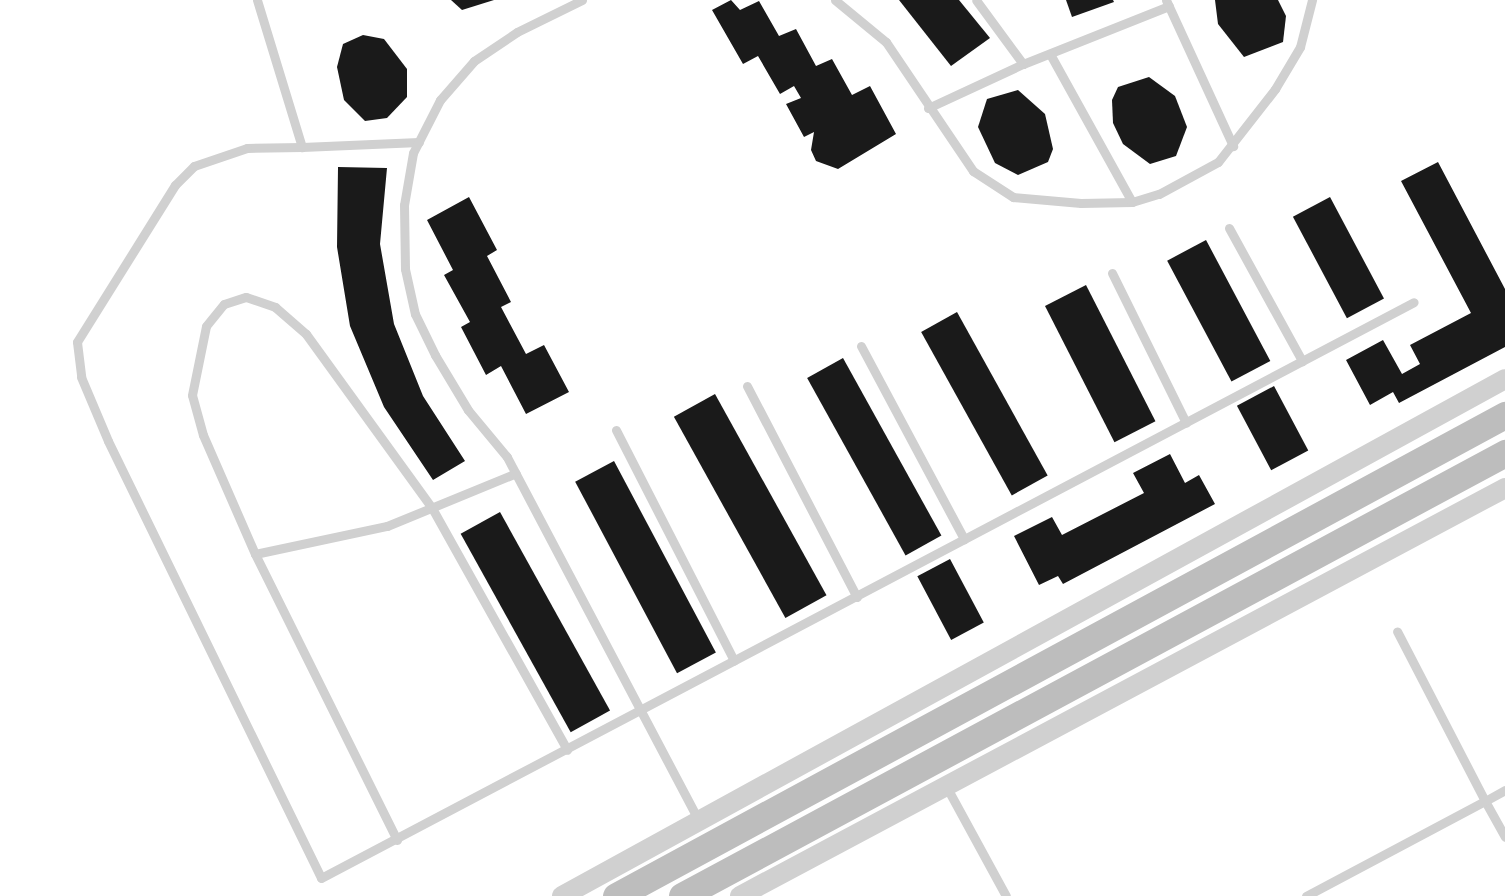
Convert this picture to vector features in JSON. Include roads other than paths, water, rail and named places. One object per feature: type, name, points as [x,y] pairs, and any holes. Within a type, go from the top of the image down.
[{"type":"street","points":[[562,896],[1505,379]]},
{"type":"street","points":[[616,896],[1505,415]]},
{"type":"street","points":[[682,896],[1505,453]]},
{"type":"street","points":[[740,896],[1505,488]]},
{"type":"lane","points":[[257,0],[302,147]]},
{"type":"lane","points":[[835,0],[886,42],[928,108],[973,171],[1013,197],[1132,202],[1187,182],[1233,146],[1299,46],[1312,0]]},
{"type":"lane","points":[[976,0],[1023,64]]},
{"type":"lane","points":[[577,1],[517,32],[474,61],[440,100],[419,142],[404,205],[405,269],[415,314],[468,410],[516,473],[699,821]]},
{"type":"lane","points":[[928,108],[1023,64],[1167,3],[1233,146]]},
{"type":"lane","points":[[1050,54],[1132,202]]},
{"type":"lane","points":[[419,142],[302,147],[214,155],[175,185],[77,342],[81,377],[321,878],[397,840],[1414,302]]},
{"type":"lane","points":[[1229,228],[1302,361]]},
{"type":"lane","points":[[1112,273],[1186,423]]},
{"type":"lane","points":[[397,840],[255,554],[203,435],[192,395],[206,326],[224,304],[246,297],[275,307],[306,334],[432,508],[567,750]]},
{"type":"lane","points":[[861,346],[964,539]]},
{"type":"lane","points":[[747,386],[857,597]]},
{"type":"lane","points":[[616,430],[734,662]]},
{"type":"lane","points":[[255,554],[387,526],[516,473]]},
{"type":"lane","points":[[1397,631],[1505,837]]},
{"type":"lane","points":[[946,786],[1006,896]]},
{"type":"lane","points":[[1306,896],[1505,790]]}]
